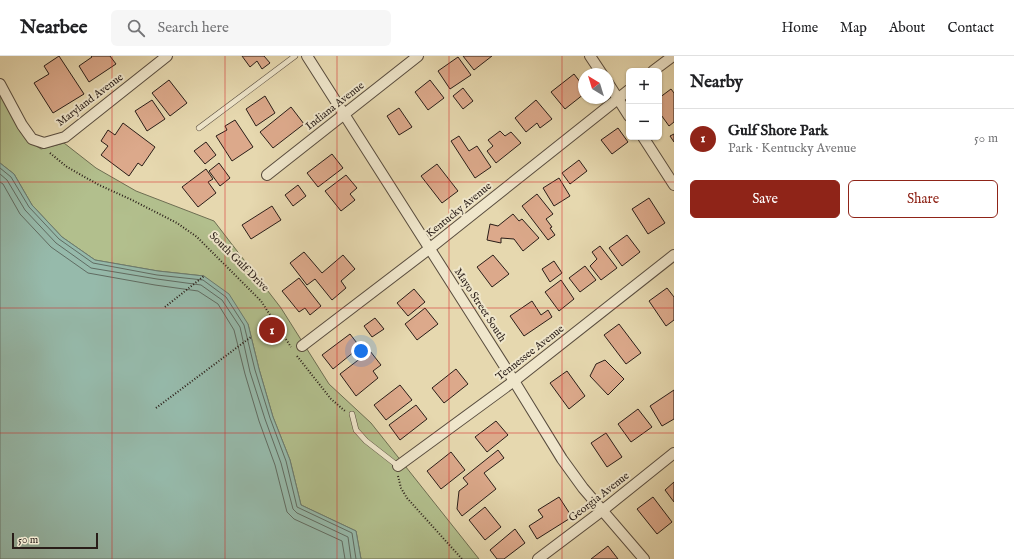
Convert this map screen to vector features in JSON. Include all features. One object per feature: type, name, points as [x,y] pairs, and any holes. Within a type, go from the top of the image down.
[{"type":"street","name":"Maryland Avenue","points":[[44,143],[65,136],[167,56]]},
{"type":"street","name":"Mayo Street South","points":[[307,56],[562,459],[583,488],[644,559]]},
{"type":"street","name":"Indiana Avenue","points":[[267,175],[418,56]]},
{"type":"street","points":[[590,56],[598,68]]},
{"type":"street","points":[[657,68],[673,56]]},
{"type":"street","points":[[0,84],[22,125],[32,139],[44,143]]},
{"type":"street","points":[[614,92],[626,111]]},
{"type":"street","name":"Kentucky Avenue","points":[[302,346],[429,249],[626,92]]},
{"type":"street","points":[[645,140],[674,185]]},
{"type":"street","name":"Tennessee Avenue","points":[[398,466],[514,381],[674,255]]},
{"type":"street","name":"Georgia Avenue","points":[[538,559],[603,510],[674,453]]},
{"type":"lane","points":[[199,128],[295,56]]},
{"type":"lane","points":[[352,414],[356,430],[366,442],[398,466]]},
{"type":"path","name":"South Gulf Drive","points":[[44,143],[52,155],[67,167],[99,185],[177,223],[197,237],[261,301],[302,364],[331,399],[344,410],[352,414]]},
{"type":"path","points":[[165,307],[204,276]]},
{"type":"path","points":[[156,408],[251,337]]},
{"type":"path","points":[[398,466],[398,480],[400,488],[407,498],[462,559]]},
{"type":"green space","points":[[0,94],[21,133],[41,149],[64,143],[96,168],[136,191],[214,221],[281,308],[329,384],[371,423],[479,559],[361,559],[356,531],[301,505],[290,460],[273,417],[248,324],[204,276],[158,271],[95,260],[62,237],[32,205],[14,174],[0,163]]},
{"type":"water","points":[[0,163],[14,174],[32,205],[62,237],[95,260],[158,271],[204,276],[229,294],[248,324],[273,417],[290,460],[301,505],[356,531],[361,559],[0,559]]},
{"type":"building","points":[[59,56],[84,94],[53,113],[34,83],[49,74],[44,66]]},
{"type":"building","points":[[91,56],[110,56],[116,64],[89,82],[79,66],[92,57]]},
{"type":"building","points":[[242,56],[264,56],[270,63],[262,69],[257,61],[250,67]]},
{"type":"building","points":[[463,56],[492,56],[474,70]]},
{"type":"building","points":[[458,57],[471,75],[450,89],[438,71]]},
{"type":"building","points":[[574,74],[578,79],[578,99],[565,109],[551,92]]},
{"type":"building","points":[[169,80],[187,103],[170,116],[152,93]]},
{"type":"building","points":[[430,80],[444,98],[428,110],[415,92]]},
{"type":"building","points":[[463,88],[473,101],[463,109],[453,96]]},
{"type":"building","points":[[671,89],[674,93],[674,122],[669,126],[662,116],[662,96]]},
{"type":"building","points":[[265,96],[275,113],[256,126],[246,109]]},
{"type":"building","points":[[152,100],[165,119],[147,131],[135,111]]},
{"type":"building","points":[[536,100],[552,119],[540,128],[537,123],[526,132],[515,118]]},
{"type":"building","points":[[291,107],[304,124],[273,148],[260,132]]},
{"type":"building","points":[[399,108],[412,127],[399,135],[387,116]]},
{"type":"building","points":[[235,120],[253,147],[232,161],[216,136],[227,130],[225,126]]},
{"type":"building","points":[[123,123],[155,147],[142,166],[138,163],[129,176],[101,155],[108,146],[101,141],[108,130],[115,135]]},
{"type":"building","points":[[618,128],[628,142],[612,154],[601,140]]},
{"type":"building","points":[[500,131],[505,136],[511,132],[521,143],[496,163],[487,151],[493,146],[488,140]]},
{"type":"building","points":[[674,134],[674,142],[670,136]]},
{"type":"building","points":[[459,136],[469,151],[477,146],[491,167],[475,178],[451,141]]},
{"type":"building","points":[[206,142],[216,155],[205,164],[194,151]]},
{"type":"building","points":[[332,154],[343,168],[318,187],[307,173]]},
{"type":"building","points":[[579,160],[587,171],[570,184],[562,173]]},
{"type":"building","points":[[219,163],[230,178],[220,186],[209,171]]},
{"type":"building","points":[[437,164],[458,191],[442,203],[421,176]]},
{"type":"building","points":[[206,169],[213,179],[208,182],[216,193],[198,207],[182,187]]},
{"type":"building","points":[[346,175],[357,188],[350,194],[355,200],[341,211],[325,191]]},
{"type":"building","points":[[559,178],[570,196],[554,206],[543,188]]},
{"type":"building","points":[[298,185],[306,196],[293,206],[285,195]]},
{"type":"building","points":[[537,194],[553,214],[546,219],[552,227],[550,228],[555,235],[548,240],[522,206]]},
{"type":"building","points":[[649,198],[665,223],[648,234],[632,209]]},
{"type":"building","points":[[272,206],[281,220],[251,239],[242,225]]},
{"type":"building","points":[[513,214],[519,221],[522,219],[539,238],[523,251],[514,239],[501,238],[501,243],[487,240],[490,224],[498,226]]},
{"type":"building","points":[[627,235],[640,252],[622,266],[609,248]]},
{"type":"building","points":[[600,246],[617,268],[601,280],[590,266],[597,259],[592,252]]},
{"type":"building","points":[[304,252],[322,273],[343,255],[355,269],[341,281],[346,288],[332,300],[315,279],[307,285],[290,263]]},
{"type":"building","points":[[493,255],[509,274],[492,287],[477,267]]},
{"type":"building","points":[[554,261],[562,273],[550,282],[542,269]]},
{"type":"building","points":[[585,266],[596,280],[580,292],[569,278]]},
{"type":"building","points":[[299,278],[321,306],[310,315],[305,308],[299,312],[282,291]]},
{"type":"building","points":[[561,280],[574,299],[559,311],[545,292]]},
{"type":"building","points":[[667,288],[674,297],[674,320],[666,326],[649,301]]},
{"type":"building","points":[[414,289],[425,302],[408,316],[397,303]]},
{"type":"building","points":[[532,301],[541,315],[548,310],[552,317],[524,336],[510,316]]},
{"type":"building","points":[[425,308],[438,324],[417,340],[405,324]]},
{"type":"building","points":[[375,318],[384,329],[372,337],[364,326]]},
{"type":"building","points":[[619,324],[641,353],[626,364],[604,335]]},
{"type":"building","points":[[350,334],[360,347],[333,369],[322,355]]},
{"type":"building","points":[[370,351],[381,365],[373,371],[378,378],[356,396],[340,374]]},
{"type":"building","points":[[605,360],[624,379],[608,395],[590,376],[596,364]]},
{"type":"building","points":[[456,369],[468,384],[444,403],[432,388]]},
{"type":"building","points":[[567,371],[585,396],[569,409],[550,383]]},
{"type":"building","points":[[400,385],[412,400],[386,420],[374,405]]},
{"type":"building","points":[[674,390],[674,419],[662,426],[650,406]]},
{"type":"building","points":[[416,405],[427,419],[400,440],[389,425]]},
{"type":"building","points":[[638,409],[652,427],[631,442],[618,424]]},
{"type":"building","points":[[496,421],[508,435],[487,452],[475,437]]},
{"type":"building","points":[[606,433],[622,457],[607,467],[591,443]]},
{"type":"building","points":[[498,450],[504,458],[484,473],[496,489],[462,516],[457,509],[459,491],[468,484],[463,478]]},
{"type":"building","points":[[451,452],[465,470],[441,489],[427,471]]},
{"type":"building","points":[[674,482],[674,502],[665,490]]},
{"type":"building","points":[[559,497],[572,517],[537,539],[529,526],[543,517],[538,510]]},
{"type":"building","points":[[653,497],[672,522],[657,534],[637,509]]},
{"type":"building","points":[[485,507],[501,527],[485,540],[469,520]]},
{"type":"building","points":[[515,529],[525,543],[504,559],[497,559],[490,550]]},
{"type":"building","points":[[608,546],[618,559],[591,559]]},
{"type":"place","name":"Gulf Shore Park","points":[[272,330]]}]
